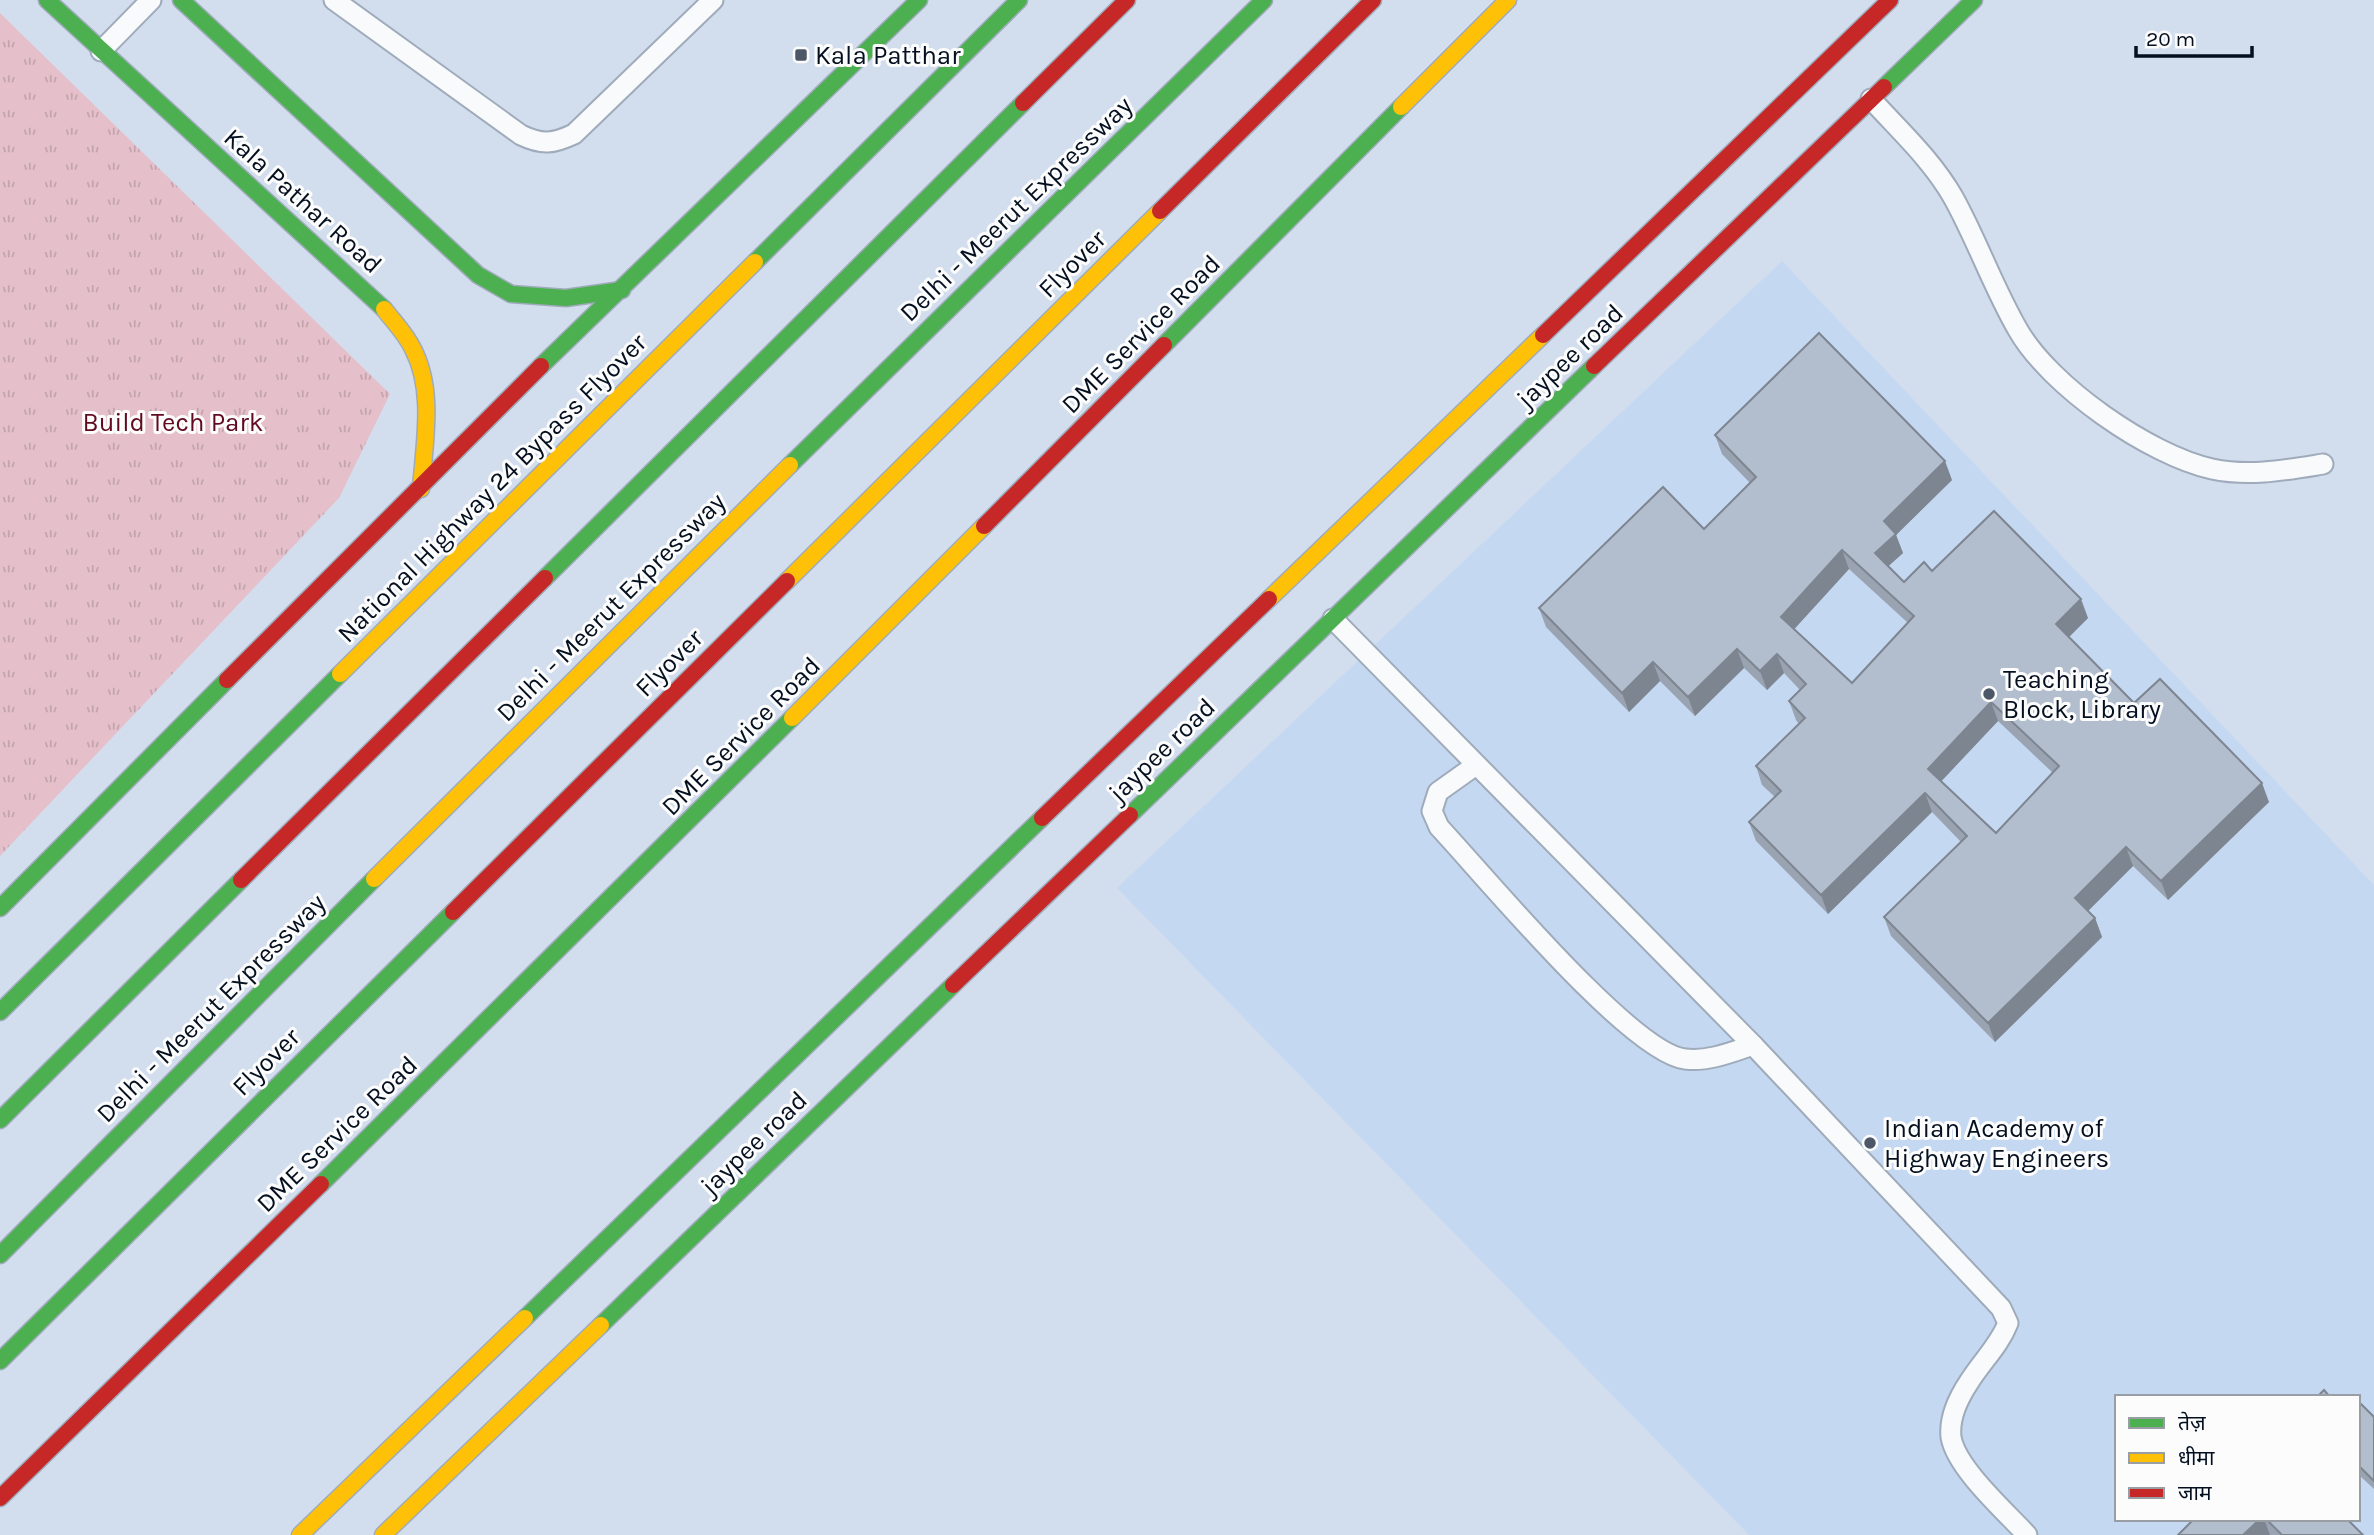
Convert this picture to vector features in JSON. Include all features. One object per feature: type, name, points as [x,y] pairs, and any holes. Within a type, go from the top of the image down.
[{"type":"main road","name":"Kala Pathar Road","points":[[47,0],[379,302],[415,351],[425,410],[421,489]]},
{"type":"main road","points":[[181,0],[478,275],[511,294],[566,298],[622,290]]},
{"type":"main road","points":[[0,908],[527,380],[919,0]]},
{"type":"main road","name":"National Highway 24 Bypass Flyover","points":[[0,1012],[1019,0]]},
{"type":"main road","points":[[0,1120],[1127,0]]},
{"type":"main road","name":"Delhi - Meerut Expressway","points":[[0,1255],[578,673],[1264,0]]},
{"type":"main road","name":"Flyover","points":[[0,1361],[1373,0]]},
{"type":"main road","name":"DME Service Road","points":[[0,1498],[601,910],[1508,0]]},
{"type":"main road","points":[[300,1535],[1491,394],[1890,0]]},
{"type":"main road","name":"jaypee road","points":[[383,1535],[1974,0]]},
{"type":"main road","points":[[1511,415],[1527,432]]},
{"type":"lane","points":[[101,51],[151,0]]},
{"type":"lane","points":[[334,0],[522,135],[538,143],[554,144],[574,134],[713,0]]},
{"type":"lane","points":[[1871,99],[1921,153],[1952,195],[2018,331],[2044,367],[2081,400],[2164,451],[2212,469],[2264,473],[2323,464]]},
{"type":"lane","points":[[1333,619],[1753,1045],[2001,1308],[2008,1323],[2001,1340],[1969,1381],[1954,1410],[1951,1438],[1967,1469],[2027,1535]]},
{"type":"lane","points":[[1476,765],[1438,792],[1432,811],[1439,827],[1595,996],[1659,1051],[1685,1059],[1716,1057],[1753,1045]]},
{"type":"shaded area","name":"Indian Academy of Highway Engineers","points":[[1782,261],[2374,885],[2374,1535],[1749,1535],[1117,888]]},
{"type":"green space","name":"Build Tech Park","points":[[0,13],[390,394],[339,498],[0,856]]},
{"type":"building","name":"Teaching Block, Library","points":[[1819,333],[1945,461],[1884,521],[1896,534],[1875,553],[1904,582],[1924,562],[1932,571],[1994,511],[2081,599],[2056,624],[2134,703],[2160,679],[2262,783],[2161,881],[2126,847],[2075,898],[2095,918],[1988,1023],[1884,917],[1967,836],[1925,793],[1821,895],[1749,822],[1781,791],[1756,766],[1805,718],[1789,701],[1806,684],[1777,654],[1760,671],[1737,649],[1688,697],[1653,662],[1622,693],[1539,608],[1663,487],[1704,529],[1756,477],[1715,435]],"holes":[[[1842,550],[1914,616],[1852,683],[1781,617]],[[1991,702],[2059,766],[1996,833],[1928,769]]]},
{"type":"building","points":[[2360,1403],[2374,1417],[2374,1481],[2360,1467]]},
{"type":"building","points":[[2192,1521],[2258,1521],[2243,1535],[2178,1535]]},
{"type":"building","points":[[2268,1521],[2349,1521],[2363,1535],[2282,1535]]},
{"type":"traffic: fast","points":[[47,0],[384,309]]},
{"type":"traffic: fast","points":[[181,0],[478,275],[511,294],[566,298],[622,290]]},
{"type":"traffic: fast","points":[[541,366],[919,0]]},
{"type":"traffic: fast","points":[[755,262],[1019,0]]},
{"type":"traffic: fast","points":[[790,465],[1264,0]]},
{"type":"traffic: fast","points":[[1884,87],[1974,0]]},
{"type":"traffic: fast","points":[[545,578],[1023,103]]},
{"type":"traffic: fast","points":[[1164,345],[1401,107]]},
{"type":"traffic: fast","points":[[1130,815],[1594,366]]},
{"type":"traffic: fast","points":[[0,1012],[340,674]]},
{"type":"traffic: fast","points":[[0,908],[227,680]]},
{"type":"traffic: fast","points":[[321,1184],[792,718]]},
{"type":"traffic: fast","points":[[525,1318],[1042,818]]},
{"type":"traffic: fast","points":[[0,1255],[374,879]]},
{"type":"traffic: fast","points":[[0,1120],[241,880]]},
{"type":"traffic: fast","points":[[0,1361],[453,912]]},
{"type":"traffic: fast","points":[[601,1325],[953,985]]},
{"type":"traffic: slow","points":[[1401,107],[1508,0]]},
{"type":"traffic: slow","points":[[787,581],[1160,211]]},
{"type":"traffic: slow","points":[[340,674],[755,262]]},
{"type":"traffic: slow","points":[[384,309],[410,344],[420,365],[424,382],[426,436],[421,489]]},
{"type":"traffic: slow","points":[[1269,599],[1543,335]]},
{"type":"traffic: slow","points":[[374,879],[790,465]]},
{"type":"traffic: slow","points":[[792,718],[984,526]]},
{"type":"traffic: slow","points":[[300,1535],[525,1318]]},
{"type":"traffic: slow","points":[[383,1535],[601,1325]]},
{"type":"traffic: jam","points":[[1023,103],[1127,0]]},
{"type":"traffic: jam","points":[[1160,211],[1373,0]]},
{"type":"traffic: jam","points":[[1543,335],[1890,0]]},
{"type":"traffic: jam","points":[[1594,366],[1884,87]]},
{"type":"traffic: jam","points":[[984,526],[1164,345]]},
{"type":"traffic: jam","points":[[227,680],[541,366]]},
{"type":"traffic: jam","points":[[241,880],[545,578]]},
{"type":"traffic: jam","points":[[453,912],[787,581]]},
{"type":"traffic: jam","points":[[1042,818],[1269,599]]},
{"type":"traffic: jam","points":[[953,985],[1130,815]]},
{"type":"traffic: jam","points":[[0,1498],[321,1184]]},
{"type":"place","name":"Kala Patthar","points":[[801,55]]},
{"type":"place","name":"Teaching Block, Library","points":[[1989,694]]},
{"type":"place","name":"Indian Academy of Highway Engineers","points":[[1870,1143]]}]
